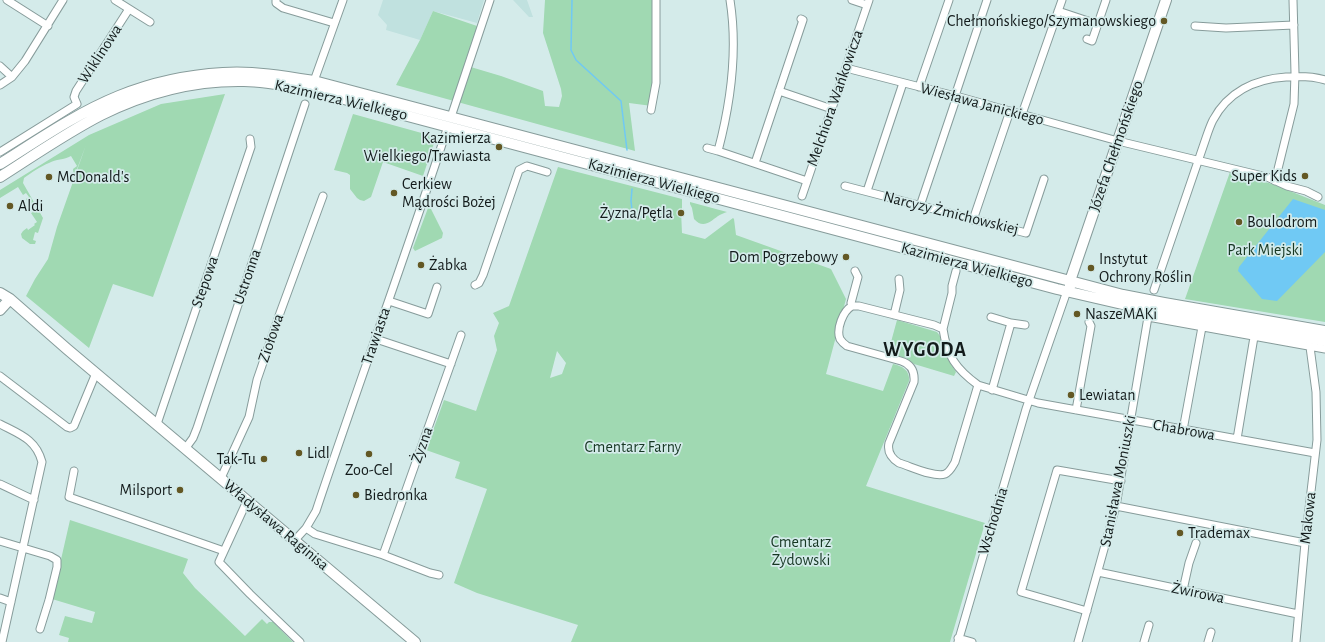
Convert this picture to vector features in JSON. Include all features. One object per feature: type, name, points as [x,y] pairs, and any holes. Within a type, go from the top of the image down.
[{"type":"main road","name":"Józefa Chełmońskiego","points":[[1069,292],[1070,281],[1166,0]]},
{"type":"main road","name":"Kazimierza Wielkiego","points":[[0,164],[82,113],[118,96],[158,83],[192,76],[223,73],[263,74],[314,81],[450,121],[693,186],[1123,295],[1164,304],[1325,331]]},
{"type":"main road","name":"Kazimierza Wielkiego","points":[[0,177],[71,132],[120,106],[161,91],[202,83],[231,81],[263,82],[310,90],[450,121]]},
{"type":"main road","name":"Kazimierza Wielkiego","points":[[693,186],[997,273],[1069,292],[1148,310],[1325,341]]},
{"type":"main road","points":[[997,273],[1000,263]]},
{"type":"main road","name":"Władysława Raginisa","points":[[0,286],[10,299]]},
{"type":"main road","name":"Władysława Raginisa","points":[[0,293],[10,299],[415,642]]},
{"type":"main road","points":[[0,310],[10,299]]},
{"type":"street","points":[[7,0],[48,26]]},
{"type":"street","points":[[0,85],[12,77],[25,61],[63,0]]},
{"type":"street","points":[[115,0],[150,22]]},
{"type":"street","points":[[276,0],[276,3],[283,8],[334,23]]},
{"type":"street","points":[[314,81],[343,0]]},
{"type":"street","name":"Trawiasta","points":[[295,540],[306,528],[316,511],[419,215],[490,0]]},
{"type":"street","points":[[650,110],[656,83],[656,0]]},
{"type":"street","points":[[718,151],[732,79],[732,12],[730,0]]},
{"type":"street","points":[[852,0],[868,2]]},
{"type":"street","points":[[919,88],[949,0]]},
{"type":"street","points":[[920,206],[987,0]]},
{"type":"street","points":[[1022,114],[1062,0]]},
{"type":"street","points":[[1087,39],[1092,41],[1106,0]]},
{"type":"street","points":[[1275,181],[1294,104],[1295,76],[1293,0]]},
{"type":"street","name":"Melchiora Wańkowicza","points":[[802,196],[868,2]]},
{"type":"street","name":"Wiklinowa","points":[[0,152],[77,104],[74,97],[76,91],[130,9]]},
{"type":"street","points":[[1058,11],[1097,24]]},
{"type":"street","points":[[755,163],[803,20],[801,19]]},
{"type":"street","points":[[1196,26],[1226,28],[1294,25]]},
{"type":"street","points":[[0,66],[12,77]]},
{"type":"street","name":"Wiesława Janickiego","points":[[846,68],[919,88],[955,96],[1118,141],[1267,177],[1287,186],[1306,191],[1318,197]]},
{"type":"street","points":[[1154,290],[1198,160],[1213,121],[1221,108],[1242,89],[1252,84],[1272,78],[1309,76],[1325,80]]},
{"type":"street","points":[[867,191],[903,83]]},
{"type":"street","points":[[779,91],[832,109]]},
{"type":"street","name":"Ustronna","points":[[186,449],[197,428],[305,104]]},
{"type":"street","points":[[973,220],[1010,111]]},
{"type":"street","name":"Stepowa","points":[[157,424],[251,147],[250,139]]},
{"type":"street","points":[[707,148],[807,181]]},
{"type":"street","points":[[475,285],[479,283],[483,275],[519,170],[527,166],[547,172]]},
{"type":"street","name":"Narcyzy Żmichowskiej","points":[[845,186],[1026,233],[1044,179]]},
{"type":"street","name":"Ziołowa","points":[[221,478],[249,417],[257,380],[322,196]]},
{"type":"street","points":[[852,306],[851,304],[858,277],[855,271]]},
{"type":"street","points":[[956,271],[943,329],[934,325],[859,306],[852,306],[847,309],[842,319],[839,335],[841,341],[847,346],[905,362],[911,367],[914,373],[914,382],[889,443],[889,452],[894,460],[933,474],[940,475],[949,471],[955,462],[978,385]]},
{"type":"street","points":[[894,315],[900,290],[900,279]]},
{"type":"street","points":[[389,301],[428,314],[437,287]]},
{"type":"street","name":"Józefa Chełmońskiego","points":[[1029,400],[1069,292]]},
{"type":"street","points":[[991,317],[1011,323],[1025,325]]},
{"type":"street","name":"Stanisława Moniuszki","points":[[1078,642],[1116,506],[1148,318],[1202,327]]},
{"type":"street","points":[[1076,410],[1091,326],[1089,322]]},
{"type":"street","points":[[992,390],[1011,323]]},
{"type":"street","points":[[1183,430],[1202,327],[1325,349]]},
{"type":"street","name":"Chabrowa","points":[[943,329],[948,353],[962,373],[978,385],[992,390],[1076,410],[1315,453]]},
{"type":"street","name":"Żyzna","points":[[383,555],[461,335]]},
{"type":"street","points":[[1237,439],[1254,337]]},
{"type":"street","points":[[376,339],[451,364]]},
{"type":"street","name":"Makowa","points":[[1296,642],[1305,543],[1317,440],[1316,392],[1310,347]]},
{"type":"street","points":[[0,376],[70,428],[74,426],[96,373]]},
{"type":"street","name":"Wschodnia","points":[[958,640],[1029,400]]},
{"type":"street","points":[[0,424],[30,440],[38,449],[42,462],[24,549],[2,642]]},
{"type":"street","points":[[1317,440],[1325,442]]},
{"type":"street","points":[[1087,611],[1021,592],[1057,470],[1121,481]]},
{"type":"street","points":[[74,471],[69,497],[224,551]]},
{"type":"street","points":[[0,484],[34,500]]},
{"type":"street","points":[[247,501],[219,562],[300,642]]},
{"type":"street","points":[[1116,506],[1305,543]]},
{"type":"street","points":[[306,528],[320,535],[383,555],[430,574],[439,574]]},
{"type":"street","points":[[0,541],[50,556],[57,560],[57,567],[49,600],[40,629]]},
{"type":"street","points":[[1183,590],[1189,563],[1196,543]]},
{"type":"street","name":"Żwirowa","points":[[1098,572],[1298,614]]},
{"type":"street","points":[[0,598],[11,602]]},
{"type":"street","points":[[1144,642],[1149,625]]},
{"type":"street","points":[[1208,642],[1211,632]]},
{"type":"street","points":[[958,640],[972,642]]},
{"type":"shaded area","points":[[383,0],[484,0],[477,23],[433,11],[420,40],[386,30],[387,25],[378,15]]},
{"type":"shaded area","points":[[513,0],[527,0],[533,17],[529,17]]},
{"type":"green space","points":[[545,0],[656,0],[656,83],[652,106],[629,103],[635,151],[396,85],[420,40],[433,11],[477,26],[464,65],[543,91],[545,106],[559,107],[562,96],[561,89],[543,33]]},
{"type":"green space","points":[[225,94],[153,297],[113,284],[89,348],[26,296],[48,259],[57,227],[86,145],[74,177],[73,169],[77,166],[71,156],[46,164],[24,178],[23,183],[43,218],[38,233],[35,232],[33,240],[36,241],[35,244],[30,244],[22,238],[21,234],[37,222],[31,213],[33,212],[26,199],[29,197],[26,193],[23,195],[18,187],[0,198],[0,190],[89,135],[161,104]]},
{"type":"green space","points":[[353,114],[436,137],[423,176],[383,162],[371,197],[364,201],[357,198],[350,189],[350,175],[334,170]]},
{"type":"green space","points":[[558,167],[682,199],[682,233],[705,239],[733,218],[736,235],[831,269],[846,299],[826,374],[883,391],[893,364],[905,369],[909,377],[909,381],[866,486],[985,523],[950,642],[571,642],[578,625],[477,593],[454,583],[487,489],[455,478],[460,462],[426,450],[444,400],[476,411],[497,350],[494,336],[499,323],[493,313],[509,306]],"holes":[[[557,351],[566,363],[562,374],[550,378]]]},
{"type":"green space","name":"Park Miejski","points":[[1230,172],[1272,184],[1325,205],[1325,322],[1185,299]]},
{"type":"green space","points":[[690,202],[727,212],[719,215],[706,224],[700,224],[694,219]]},
{"type":"green space","points":[[428,208],[431,209],[443,233],[442,238],[415,251],[413,248]]},
{"type":"green space","points":[[897,320],[937,332],[940,336],[944,353],[956,372],[954,376],[914,364],[906,358],[888,353]]},
{"type":"green space","points":[[70,520],[188,559],[183,573],[195,588],[245,636],[262,619],[267,624],[269,622],[273,622],[293,642],[68,642],[69,638],[59,635],[65,616],[92,623],[95,612],[52,599]]},
{"type":"water","points":[[1293,199],[1325,210],[1325,252],[1277,301],[1262,299],[1238,271],[1239,267]]},
{"type":"waterway","points":[[572,0],[571,50],[576,60],[621,101],[627,150]]},
{"type":"waterway","points":[[632,189],[632,210],[642,217]]},
{"type":"place","name":"Chełmońskiego/Szymanowskiego","points":[[1164,21]]},
{"type":"place","name":"Kazimierza Wielkiego/Trawiasta","points":[[499,147]]},
{"type":"place","name":"Super Kids","points":[[1305,176]]},
{"type":"place","name":"McDonald's","points":[[49,177]]},
{"type":"place","name":"Cerkiew Mądrości Bożej","points":[[394,193]]},
{"type":"place","name":"Aldi","points":[[10,206]]},
{"type":"place","name":"Żyzna/Pętla","points":[[681,213]]},
{"type":"place","name":"Boulodrom","points":[[1239,222]]},
{"type":"place","name":"Dom Pogrzebowy","points":[[846,257]]},
{"type":"place","name":"Żabka","points":[[421,265]]},
{"type":"place","name":"Instytut Ochrony Roślin","points":[[1091,268]]},
{"type":"place","name":"NaszeMAKi","points":[[1077,314]]},
{"type":"place","name":"Lewiatan","points":[[1071,395]]},
{"type":"place","name":"Lidl","points":[[299,453]]},
{"type":"place","name":"Zoo-Cel","points":[[369,454]]},
{"type":"place","name":"Tak-Tu","points":[[264,459]]},
{"type":"place","name":"Milsport","points":[[180,490]]},
{"type":"place","name":"Biedronka","points":[[356,495]]},
{"type":"place","name":"Trademax","points":[[1180,533]]},
{"type":"district","name":"WYGODA","points":[[925,350]]},
{"type":"park label","name":"Cmentarz Farny","points":[[633,447]]},
{"type":"park label","name":"Cmentarz Żydowski","points":[[801,551]]}]
